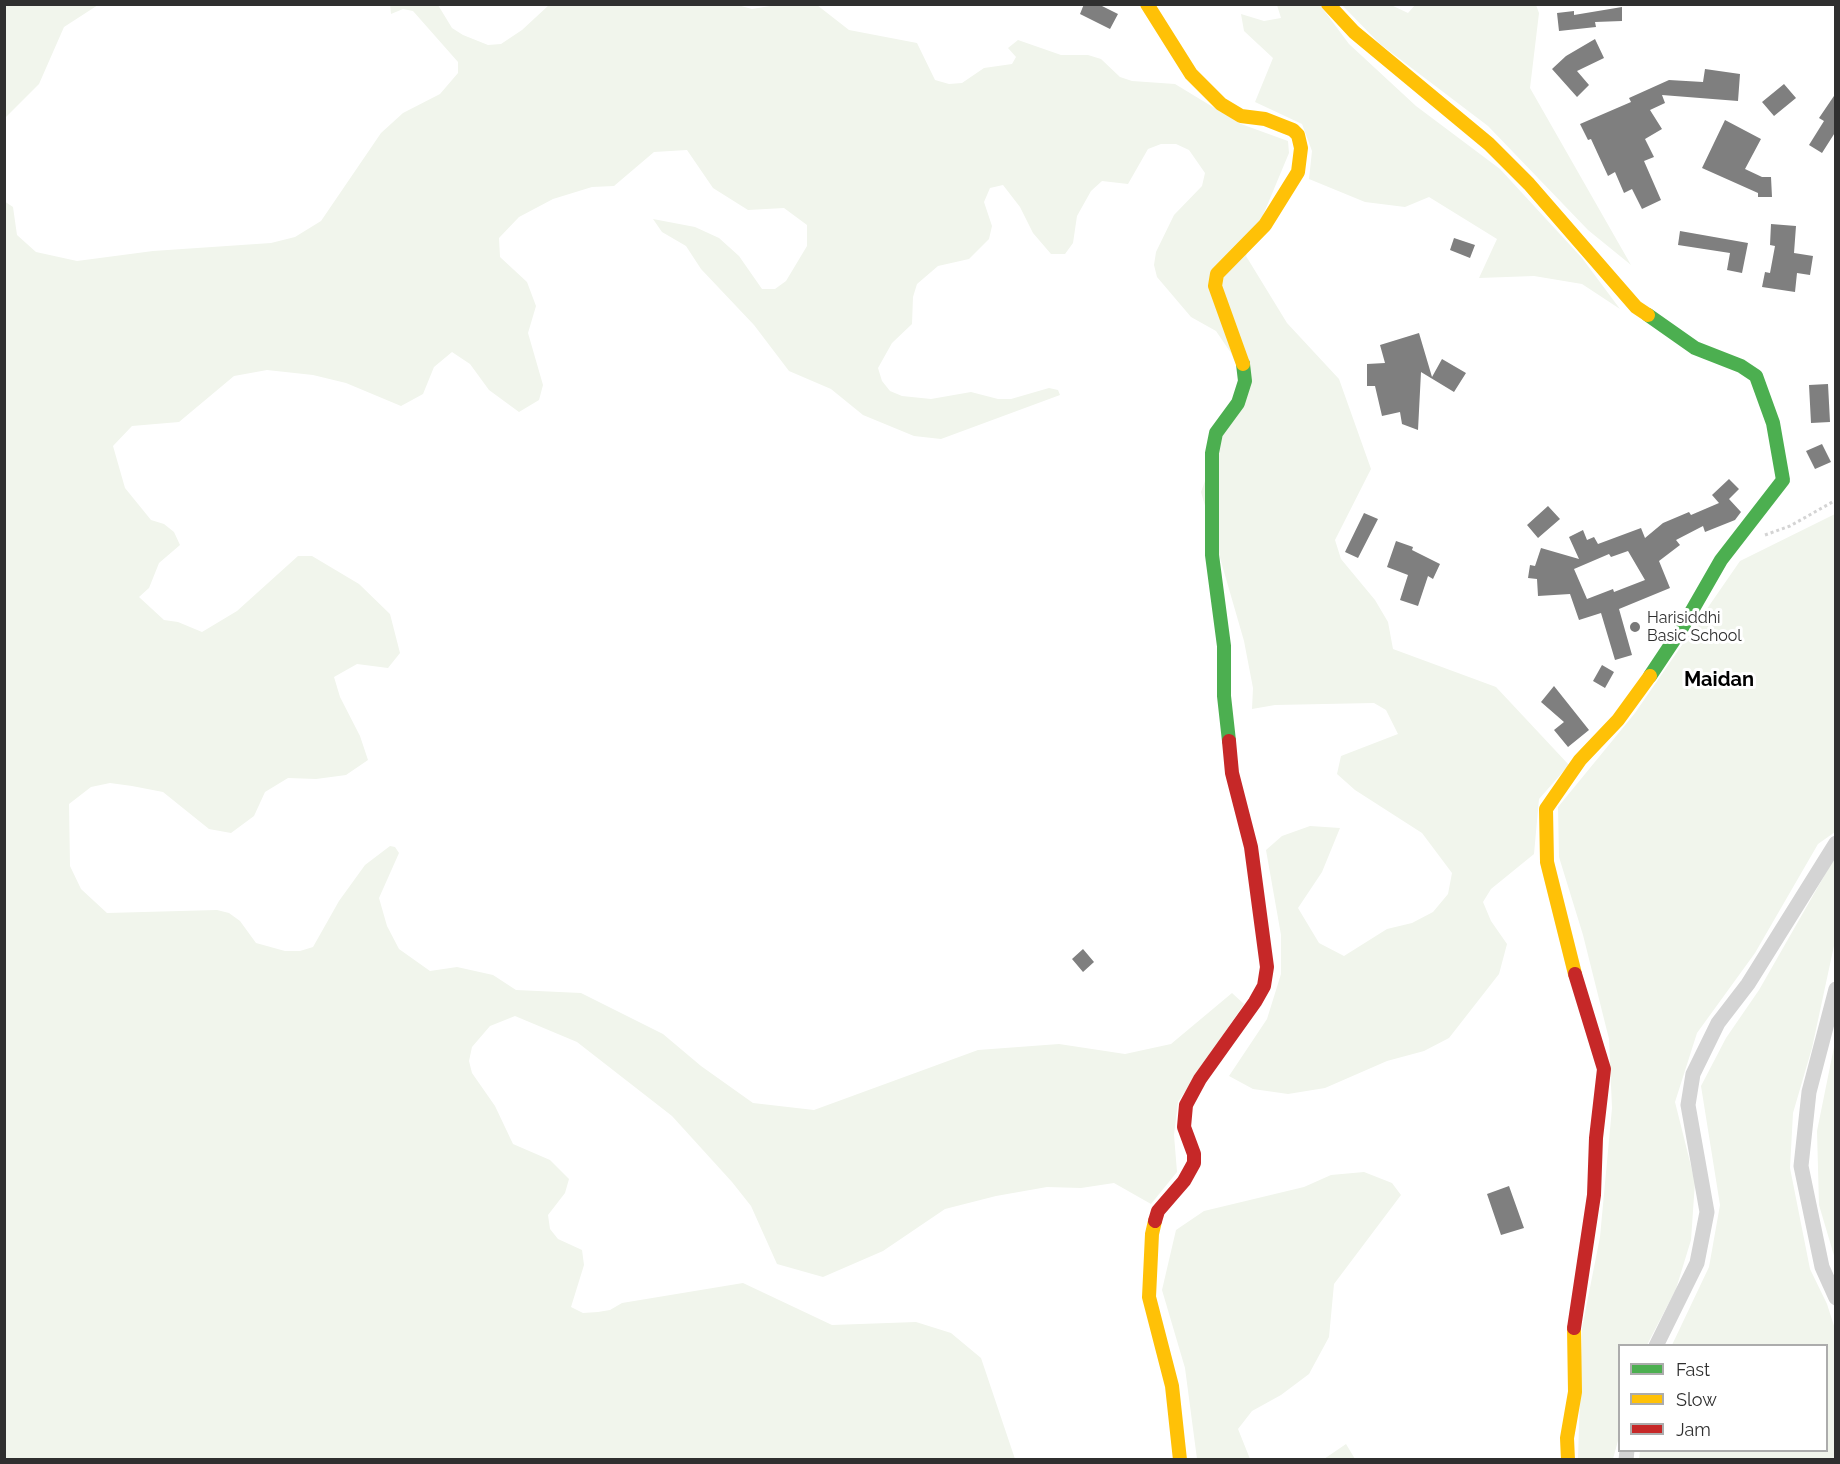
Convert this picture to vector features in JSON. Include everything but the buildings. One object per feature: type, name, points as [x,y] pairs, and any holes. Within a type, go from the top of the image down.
[{"type":"street","points":[[1147,4],[1191,74],[1221,104],[1241,116],[1265,119],[1293,130],[1298,135],[1301,148],[1298,172],[1265,225],[1235,253],[1217,274],[1215,286],[1243,363],[1245,381],[1238,403],[1216,433],[1212,453],[1212,555],[1224,646],[1224,696],[1232,773],[1249,838],[1267,967],[1264,986],[1255,1002],[1200,1079],[1186,1105],[1185,1126],[1194,1154],[1194,1164],[1184,1181],[1158,1211],[1153,1228],[1149,1297],[1172,1386],[1180,1460]]},
{"type":"street","points":[[1328,4],[1340,19],[1385,60],[1489,144],[1529,184],[1636,307],[1695,348],[1741,366],[1756,376],[1773,423],[1783,480],[1720,560],[1682,628],[1618,720],[1580,760],[1546,809],[1547,862],[1581,997],[1604,1069],[1596,1138],[1594,1195],[1573,1332],[1575,1392],[1567,1438],[1568,1460]]},
{"type":"street","points":[[1657,1344],[1697,1263],[1707,1212],[1688,1104],[1693,1074],[1718,1023],[1748,984],[1836,843]]},
{"type":"street","points":[[1836,989],[1809,1092],[1801,1166],[1822,1267],[1836,1298]]},
{"type":"path","points":[[1761,536],[1790,526],[1836,500]]},
{"type":"shaded area","points":[[5,4],[98,5],[64,27],[39,84],[5,118]]},
{"type":"shaded area","points":[[390,4],[438,5],[452,28],[488,45],[501,44],[522,30],[549,5],[734,4],[752,9],[776,5],[817,5],[849,30],[917,43],[935,80],[949,84],[962,83],[984,68],[1012,64],[1016,57],[1008,48],[1018,40],[1061,55],[1088,55],[1101,59],[1120,77],[1132,81],[1175,84],[1241,124],[1288,141],[1289,153],[1246,256],[1287,323],[1339,379],[1371,469],[1335,540],[1341,559],[1375,600],[1388,622],[1393,649],[1496,687],[1569,765],[1539,799],[1534,854],[1491,889],[1483,902],[1491,921],[1507,944],[1499,974],[1449,1038],[1424,1051],[1387,1061],[1325,1088],[1288,1094],[1253,1089],[1229,1076],[1267,1019],[1281,974],[1281,935],[1266,850],[1282,836],[1310,826],[1340,828],[1322,872],[1298,908],[1319,943],[1344,956],[1387,929],[1412,923],[1433,912],[1448,894],[1452,873],[1422,833],[1355,790],[1337,774],[1341,756],[1398,734],[1386,710],[1374,703],[1275,705],[1252,709],[1253,688],[1244,641],[1201,492],[1242,378],[1231,353],[1216,331],[1191,317],[1157,277],[1154,265],[1156,252],[1174,215],[1202,186],[1205,173],[1189,150],[1176,144],[1161,144],[1148,149],[1128,184],[1102,181],[1091,191],[1077,216],[1073,243],[1065,254],[1051,254],[1033,233],[1020,207],[1003,185],[990,188],[984,202],[992,226],[989,239],[969,259],[938,266],[917,284],[913,297],[912,324],[892,343],[878,368],[882,381],[890,391],[902,396],[931,399],[971,392],[998,399],[1011,399],[1049,388],[1058,390],[1060,395],[941,439],[914,436],[863,415],[831,389],[789,371],[754,325],[701,269],[686,246],[662,232],[653,219],[695,227],[719,238],[739,256],[762,289],[775,289],[786,281],[807,246],[807,225],[784,208],[748,210],[713,188],[687,150],[654,152],[614,186],[592,187],[553,199],[519,217],[499,238],[500,257],[527,282],[536,306],[528,333],[543,385],[539,400],[519,412],[489,390],[470,364],[452,352],[434,367],[423,394],[401,406],[346,383],[313,375],[267,370],[234,376],[179,422],[132,426],[113,446],[125,488],[151,520],[164,524],[174,532],[180,545],[159,563],[149,588],[139,597],[164,620],[178,622],[202,632],[237,611],[298,556],[312,556],[359,584],[390,614],[400,653],[388,668],[357,664],[334,677],[340,697],[360,736],[368,760],[346,775],[316,779],[288,778],[265,792],[254,816],[231,833],[209,829],[163,792],[132,786],[110,783],[91,787],[69,804],[70,866],[81,889],[107,913],[217,910],[229,913],[240,921],[256,943],[285,951],[300,951],[313,947],[339,901],[365,865],[390,846],[395,847],[399,853],[379,898],[387,926],[399,949],[430,971],[457,967],[493,975],[516,990],[581,993],[663,1034],[701,1066],[753,1103],[814,1110],[978,1050],[1059,1044],[1125,1054],[1171,1044],[1232,993],[1244,1004],[1178,1102],[1174,1135],[1177,1172],[1151,1204],[1114,1183],[1081,1188],[1047,1187],[996,1196],[945,1209],[883,1251],[823,1277],[777,1264],[751,1206],[732,1182],[672,1116],[577,1042],[515,1016],[490,1026],[472,1047],[469,1061],[472,1073],[495,1106],[513,1144],[550,1160],[569,1179],[565,1193],[548,1215],[550,1229],[558,1239],[582,1250],[584,1265],[571,1307],[583,1313],[598,1312],[610,1310],[622,1303],[743,1283],[832,1325],[916,1322],[951,1333],[981,1358],[1015,1459],[5,1459],[4,201],[13,207],[17,235],[36,252],[77,261],[153,251],[271,243],[295,237],[321,221],[381,133],[403,113],[440,94],[458,73],[458,62],[413,11],[403,9],[391,14]]},
{"type":"shaded area","points":[[1277,5],[1320,5],[1349,44],[1416,106],[1500,169],[1582,258],[1620,309],[1582,284],[1534,276],[1479,278],[1497,239],[1429,197],[1405,207],[1365,202],[1309,179],[1312,151],[1302,124],[1255,102],[1273,58],[1244,31],[1241,14],[1264,21],[1281,18]]},
{"type":"shaded area","points":[[1342,5],[1391,5],[1408,13],[1415,5],[1536,5],[1539,13],[1530,88],[1631,265],[1588,230],[1488,126],[1380,44]]},
{"type":"shaded area","points":[[1835,514],[1835,832],[1818,844],[1755,953],[1697,1033],[1675,1102],[1695,1182],[1691,1240],[1676,1289],[1648,1344],[1618,1344],[1618,1441],[1613,1459],[1578,1459],[1582,1328],[1600,1237],[1612,1108],[1609,1039],[1583,935],[1559,857],[1558,807],[1635,713],[1740,561]]},
{"type":"shaded area","points":[[1835,857],[1835,941],[1812,1048],[1793,1113],[1790,1168],[1810,1269],[1827,1304],[1835,1329],[1835,1459],[1639,1460],[1640,1452],[1828,1452],[1828,1344],[1672,1344],[1709,1267],[1720,1205],[1701,1086],[1726,1038],[1759,990]]},
{"type":"shaded area","points":[[1835,1042],[1835,1259],[1819,1205],[1817,1131]]},
{"type":"shaded area","points":[[1364,1172],[1392,1183],[1401,1195],[1334,1284],[1329,1337],[1309,1374],[1281,1395],[1252,1411],[1238,1429],[1250,1459],[1197,1459],[1185,1368],[1162,1290],[1176,1230],[1204,1211],[1304,1187],[1331,1175]]},
{"type":"shaded area","points":[[1346,1444],[1355,1459],[1324,1459]]},
{"type":"traffic: fast","points":[[1648,315],[1695,348],[1741,366],[1756,376],[1773,423],[1783,480],[1721,560],[1682,628],[1650,676]]},
{"type":"traffic: fast","points":[[1229,741],[1224,696],[1224,646],[1212,555],[1212,453],[1216,433],[1238,403],[1245,381],[1243,364]]},
{"type":"traffic: slow","points":[[1147,4],[1191,74],[1221,104],[1241,116],[1265,119],[1293,130],[1298,135],[1301,148],[1298,172],[1265,225],[1217,274],[1215,286],[1243,364]]},
{"type":"traffic: slow","points":[[1328,4],[1354,32],[1489,144],[1529,184],[1636,307],[1648,315]]},
{"type":"traffic: slow","points":[[1575,974],[1547,862],[1546,809],[1580,760],[1618,720],[1650,676]]},
{"type":"traffic: slow","points":[[1155,1221],[1152,1234],[1149,1297],[1172,1386],[1180,1460]]},
{"type":"traffic: slow","points":[[1568,1460],[1567,1438],[1575,1392],[1574,1328]]},
{"type":"traffic: jam","points":[[1155,1221],[1158,1211],[1184,1181],[1194,1163],[1194,1154],[1184,1127],[1186,1105],[1200,1079],[1255,1002],[1264,986],[1267,967],[1251,847],[1232,773],[1229,741]]},
{"type":"traffic: jam","points":[[1574,1328],[1594,1195],[1596,1138],[1604,1069],[1575,974]]},
{"type":"place","name":"Harisiddhi Basic School","points":[[1635,627]]},
{"type":"district","name":"Maidan","points":[[1719,680]]}]
